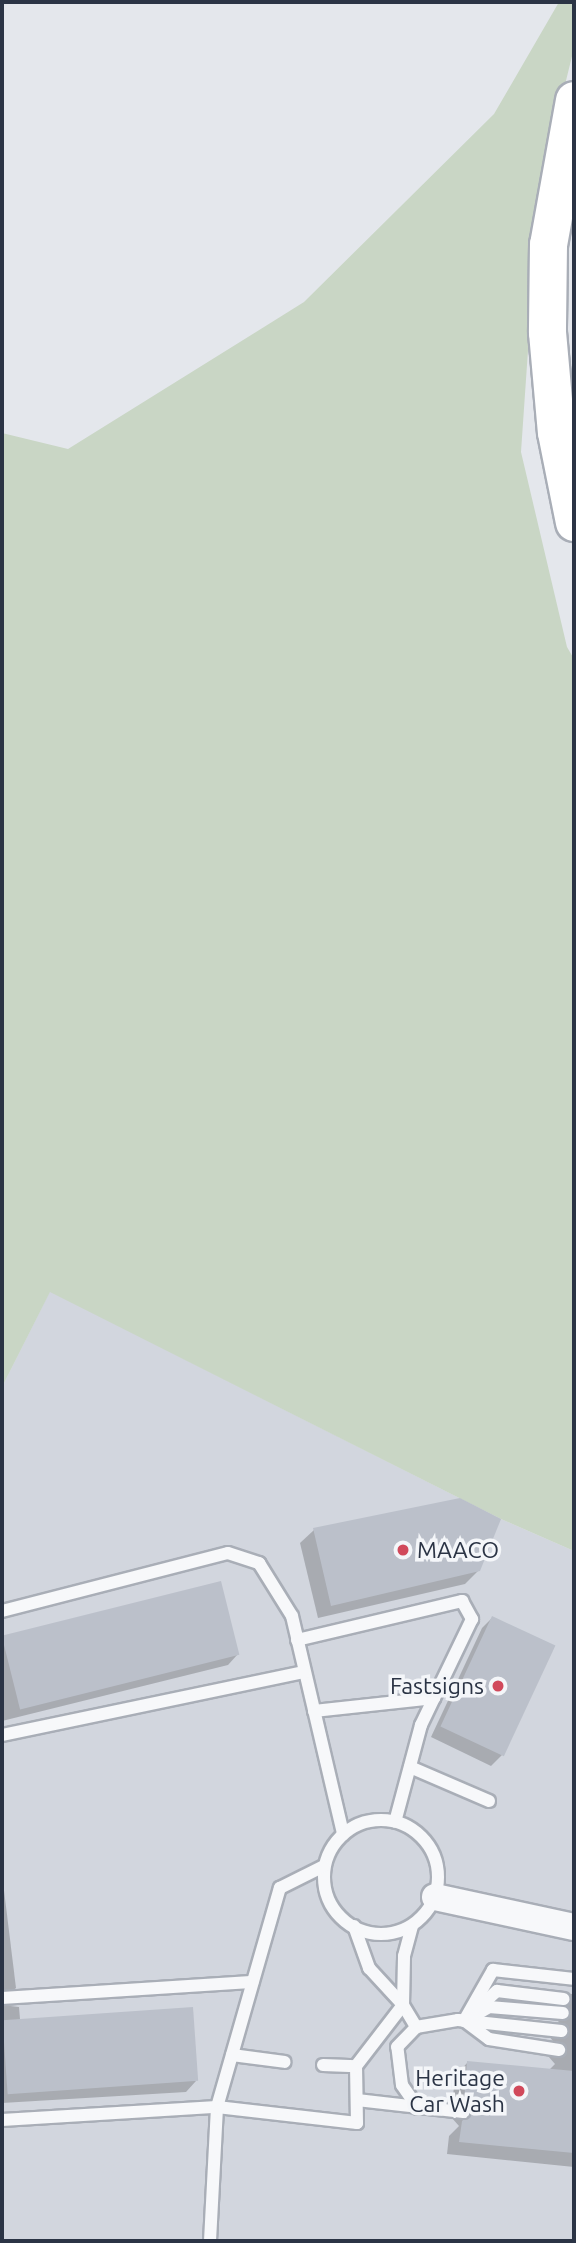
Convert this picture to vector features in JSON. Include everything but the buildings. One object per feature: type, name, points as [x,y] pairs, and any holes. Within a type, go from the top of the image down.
[{"type":"street","points":[[574,100],[548,244],[547,332],[556,432],[574,522]]},
{"type":"street","points":[[435,1897],[574,1927]]},
{"type":"lane","points":[[2,1611],[228,1553],[259,1563],[276,1584],[292,1616],[343,1834]]},
{"type":"lane","points":[[297,1640],[462,1601],[472,1619],[434,1698],[410,1767],[395,1822]]},
{"type":"lane","points":[[2,1735],[304,1672]]},
{"type":"lane","points":[[314,1712],[434,1698]]},
{"type":"lane","points":[[410,1767],[489,1801]]},
{"type":"lane","points":[[2,2120],[217,2107],[357,2123],[356,2066],[403,2005],[404,1956],[412,1926],[435,1897],[435,1860],[413,1830],[395,1822],[359,1824],[343,1834],[324,1866],[280,1888],[217,2107],[210,2241]]},
{"type":"lane","points":[[324,1866],[330,1904],[354,1926],[375,1934],[412,1926]]},
{"type":"lane","points":[[354,1926],[369,1968],[403,2005],[416,2027]]},
{"type":"lane","points":[[464,2021],[493,1970],[574,1979]]},
{"type":"lane","points":[[2,1998],[252,1982]]},
{"type":"lane","points":[[464,2021],[497,1991],[564,1999]]},
{"type":"lane","points":[[464,2021],[489,2007],[563,2013]]},
{"type":"lane","points":[[464,2021],[489,2039],[559,2050]]},
{"type":"lane","points":[[418,2108],[402,2085],[397,2047],[416,2027],[464,2021],[561,2031]]},
{"type":"lane","points":[[232,2055],[285,2062]]},
{"type":"lane","points":[[323,2065],[356,2066]]},
{"type":"lane","points":[[357,2100],[463,2112]]},
{"type":"shaded area","points":[[50,1291],[501,1519],[574,1551],[574,2241],[2,2241],[2,1387]]},
{"type":"green space","points":[[559,2],[574,2],[574,48],[539,191],[521,452],[567,647],[574,659],[574,1551],[501,1519],[50,1292],[2,1387],[2,433],[68,449],[304,302],[494,114]]},
{"type":"place","name":"MAACO","points":[[403,1550]]},
{"type":"place","name":"Fastsigns","points":[[498,1686]]},
{"type":"place","name":"Heritage Car Wash","points":[[519,2091]]}]
